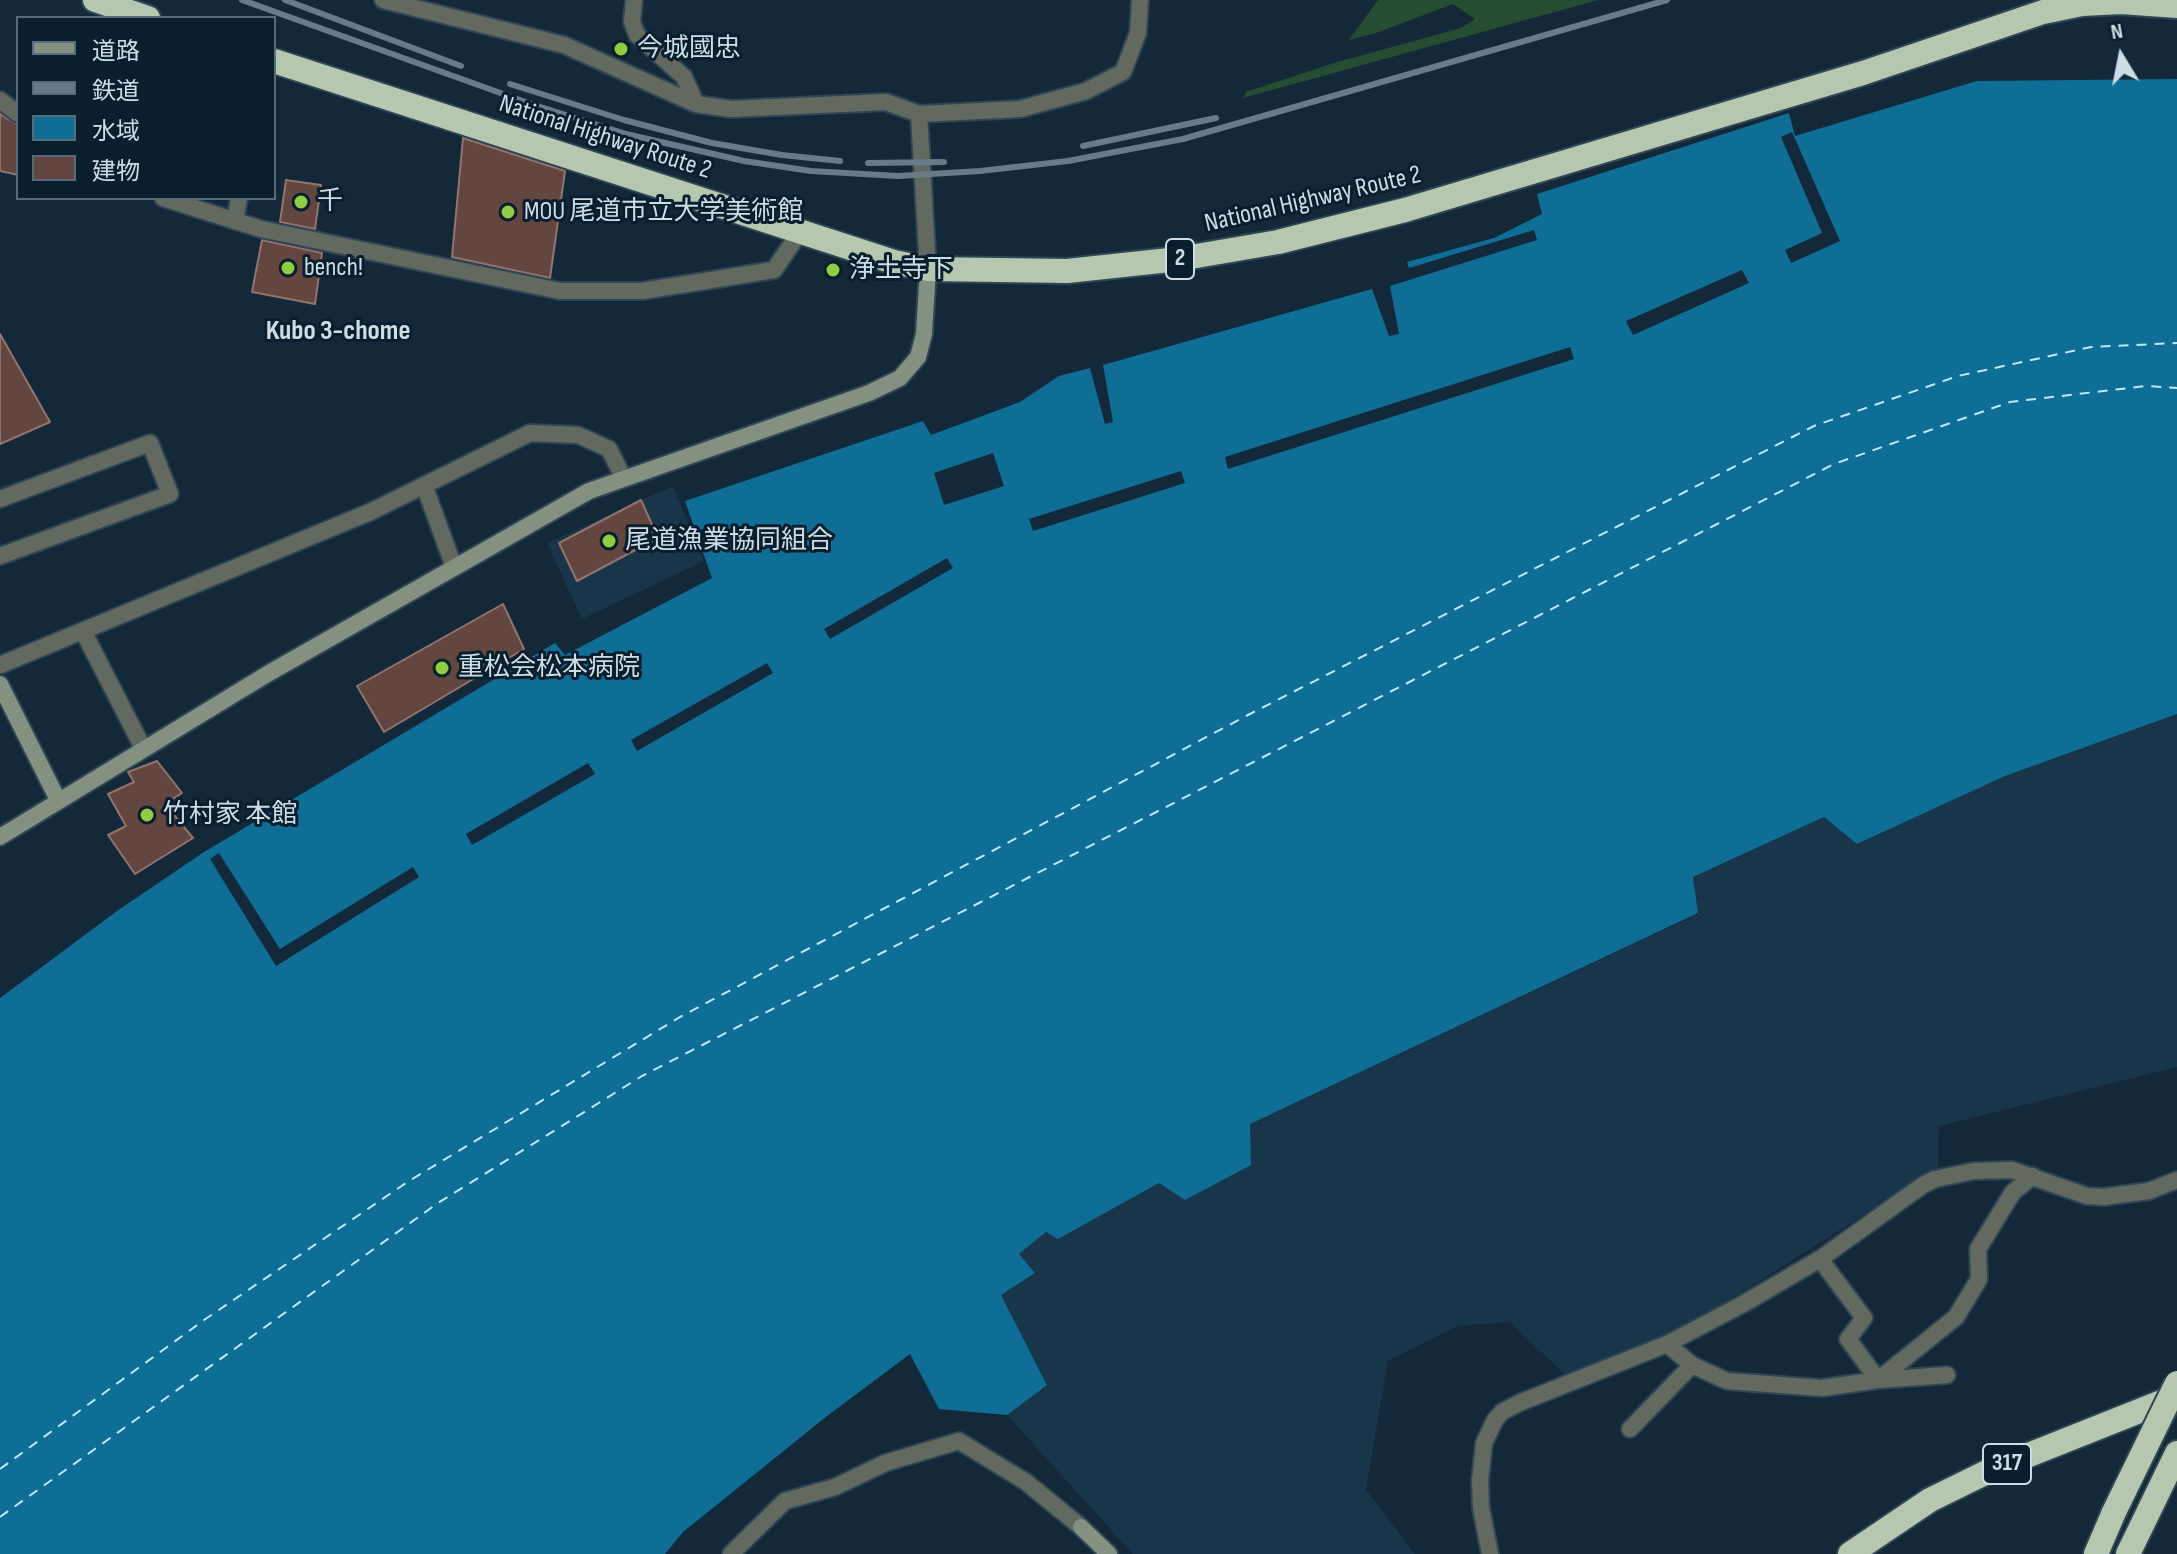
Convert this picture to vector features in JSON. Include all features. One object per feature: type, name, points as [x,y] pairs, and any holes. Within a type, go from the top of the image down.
[{"type":"highway","points":[[95,0],[142,16]]},
{"type":"highway","name":"National Highway Route 2","points":[[276,62],[894,262],[928,269],[1067,271],[1179,259],[1278,242],[1405,210],[1691,126],[1863,73],[2005,23],[2082,2],[2143,1],[2177,6]]},
{"type":"highway","points":[[2096,1554],[2177,1383]]},
{"type":"highway","name":"317","points":[[1850,1554],[1930,1500],[1979,1476],[2177,1396]]},
{"type":"highway","points":[[2128,1554],[2177,1453]]},
{"type":"street","points":[[383,0],[564,45],[696,104],[731,109],[886,102],[919,114],[1020,109],[1086,91],[1123,72],[1138,33],[1140,0]]},
{"type":"street","points":[[634,0],[632,22],[637,35],[684,77],[696,104]]},
{"type":"street","points":[[0,100],[16,112]]},
{"type":"street","points":[[0,837],[143,748],[589,491],[869,393],[900,378],[918,357],[924,334],[928,269],[919,114]]},
{"type":"street","points":[[169,200],[261,229],[560,291],[642,291],[774,270],[800,232]]},
{"type":"street","points":[[235,221],[239,200]]},
{"type":"street","points":[[0,665],[370,512],[530,433],[578,435],[609,449],[623,477]]},
{"type":"street","points":[[0,499],[150,443],[170,494],[0,556]]},
{"type":"street","points":[[424,485],[454,567]]},
{"type":"street","points":[[83,631],[143,748]]},
{"type":"street","points":[[0,684],[7,715],[58,800]]},
{"type":"street","points":[[1490,1554],[1481,1508],[1480,1481],[1484,1443],[1502,1412],[1667,1344],[1783,1282],[1935,1179],[1994,1169],[2012,1170],[2087,1196],[2103,1197],[2149,1191],[2177,1180]]},
{"type":"street","points":[[1878,1380],[1956,1317],[1979,1279],[1978,1249],[2013,1192],[2033,1176]]},
{"type":"street","points":[[1820,1259],[1864,1318],[1848,1339],[1878,1380]]},
{"type":"street","points":[[1667,1344],[1692,1365],[1727,1381],[1822,1388],[1947,1375]]},
{"type":"street","points":[[1630,1429],[1692,1365]]},
{"type":"street","points":[[731,1554],[785,1501],[835,1487],[885,1463],[959,1441],[1026,1482],[1109,1554]]},
{"type":"shaded area","points":[[673,486],[704,561],[582,619],[547,543]]},
{"type":"shaded area","points":[[2177,714],[2177,1067],[1939,1126],[1938,1168],[1693,1323],[1570,1379],[1509,1322],[1458,1326],[1388,1361],[1366,1490],[1415,1554],[1133,1554],[1007,1415],[1047,1384],[1001,1295],[1035,1273],[1019,1254],[1046,1232],[1059,1238],[1159,1183],[1250,1124],[1698,914],[1693,877],[1824,817],[1857,844],[2005,776]]},
{"type":"green space","points":[[1378,0],[1598,0],[1243,98],[1246,92],[1334,63],[1461,28],[1475,19],[1453,4],[1349,40]]},
{"type":"water","points":[[2177,79],[2177,714],[2005,776],[1857,844],[1824,817],[1693,877],[1698,913],[1250,1124],[1251,1165],[1185,1200],[1159,1183],[1058,1239],[1046,1232],[1019,1254],[1035,1273],[1001,1295],[1047,1385],[1007,1415],[939,1409],[910,1354],[827,1416],[683,1532],[665,1554],[0,1554],[0,998],[117,911],[204,852],[555,643],[565,655],[712,578],[685,501],[923,421],[931,435],[1020,402],[1059,376],[1090,368],[1105,424],[1113,422],[1103,365],[1372,289],[1389,336],[1399,334],[1390,286],[1537,240],[1534,230],[1409,268],[1407,262],[1494,238],[1542,214],[1537,194],[1789,113],[1795,136],[1977,81]]},
{"type":"pier","points":[[1792,132],[1840,241],[1791,263],[1785,250],[1822,233],[1781,137]]},
{"type":"pier","points":[[1742,270],[1749,283],[1633,335],[1626,321]]},
{"type":"pier","points":[[1570,347],[1574,359],[1228,469],[1225,457]]},
{"type":"pier","points":[[993,453],[1004,486],[944,505],[934,473]]},
{"type":"pier","points":[[1181,471],[1185,483],[1033,531],[1029,519]]},
{"type":"pier","points":[[947,558],[953,568],[830,639],[824,629]]},
{"type":"pier","points":[[767,663],[773,673],[637,751],[631,740]]},
{"type":"pier","points":[[588,763],[595,774],[472,845],[466,834]]},
{"type":"pier","points":[[219,853],[280,949],[413,867],[419,877],[276,966],[210,859]]},
{"type":"building","points":[[0,114],[16,124],[16,175],[0,171]]},
{"type":"building","name":"MOU 尾道市立大学美術館","points":[[463,138],[565,171],[550,278],[452,257]]},
{"type":"building","name":"千","points":[[286,180],[321,185],[315,229],[280,222]]},
{"type":"building","name":"bench!","points":[[262,240],[322,253],[315,304],[252,292]]},
{"type":"building","points":[[0,334],[50,422],[0,444]]},
{"type":"building","name":"尾道漁業協同組合","points":[[641,500],[658,538],[577,581],[559,543]]},
{"type":"building","name":"重松会松本病院","points":[[503,604],[524,649],[384,732],[357,686]]},
{"type":"building","name":"竹村家 本館","points":[[157,761],[182,793],[165,804],[193,838],[135,874],[108,835],[126,826],[108,794],[134,782],[128,772]]},
{"type":"ferry route","points":[[0,1469],[204,1320],[409,1181],[680,1017],[1246,716],[1814,426],[1958,376],[2091,347],[2177,343]]},
{"type":"ferry route","points":[[0,1517],[438,1203],[642,1076],[1834,464],[2010,402],[2146,386],[2177,388]]},
{"type":"railway","points":[[242,0],[531,104],[626,134],[744,161],[811,171],[898,176],[1068,161],[1183,139],[1667,0]]},
{"type":"railway","points":[[285,0],[461,66]]},
{"type":"railway","points":[[510,84],[624,120],[712,143],[840,161]]},
{"type":"railway","points":[[1083,146],[1216,118]]},
{"type":"railway","points":[[868,163],[944,162]]},
{"type":"place","name":"今城國忠","points":[[621,49]]},
{"type":"place","name":"千","points":[[301,202]]},
{"type":"place","name":"MOU 尾道市立大学美術館","points":[[508,212]]},
{"type":"place","name":"bench!","points":[[288,268]]},
{"type":"place","name":"浄土寺下","points":[[833,270]]},
{"type":"place","name":"尾道漁業協同組合","points":[[609,541]]},
{"type":"place","name":"重松会松本病院","points":[[442,668]]},
{"type":"place","name":"竹村家 本館","points":[[147,815]]},
{"type":"district","name":"Kubo 3-chome","points":[[338,332]]}]
